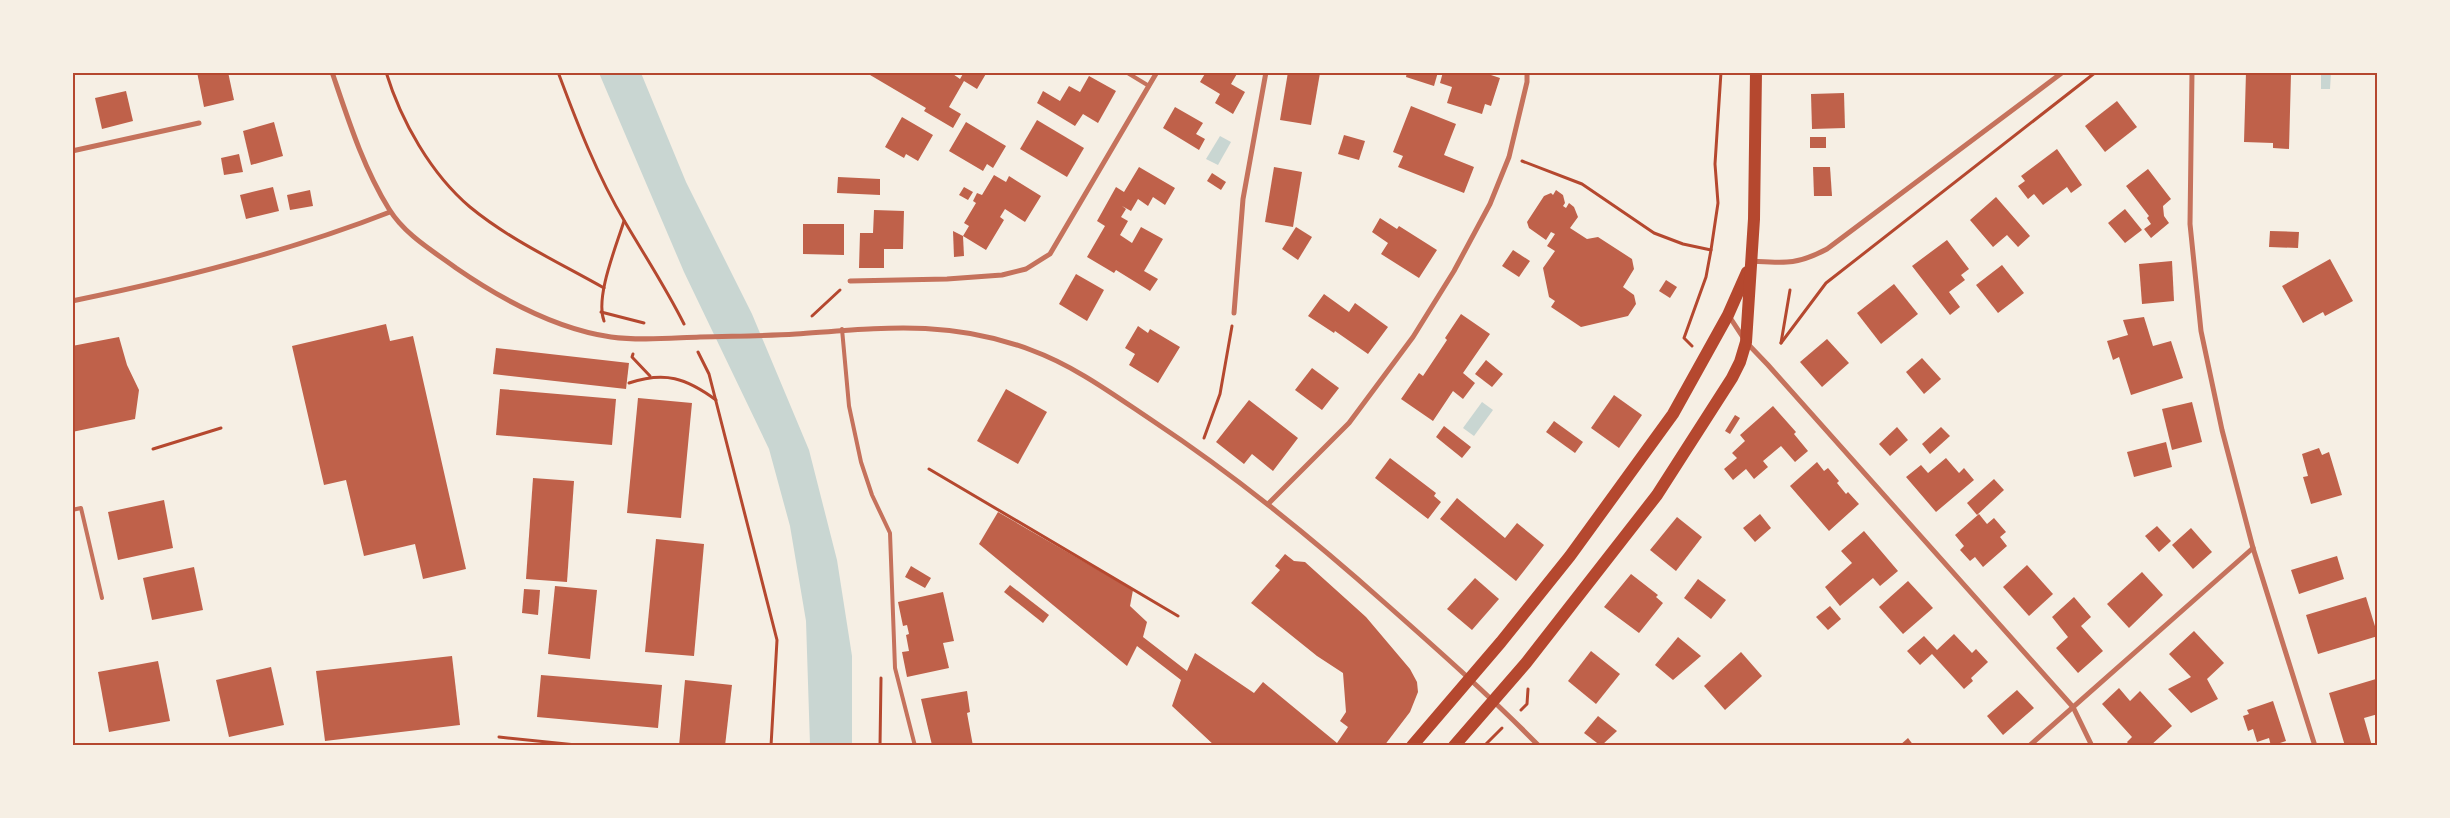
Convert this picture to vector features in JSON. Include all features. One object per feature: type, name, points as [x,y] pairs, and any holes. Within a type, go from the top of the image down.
[{"type":"main road","points":[[1454,746],[1526,663],[1657,495],[1732,378],[1740,362],[1746,342],[1752,261],[1756,72]]},
{"type":"main road","points":[[1412,746],[1570,556],[1673,414],[1728,315],[1752,261]]},
{"type":"street","points":[[332,72],[357,145],[390,212],[416,239],[484,287],[558,323],[610,337],[662,339],[795,334],[893,326],[954,330],[991,337],[1030,349],[1062,363],[1199,452],[1268,504],[1333,557],[1469,679],[1538,746]]},
{"type":"street","points":[[850,281],[948,279],[1002,275],[1026,270],[1050,254],[1157,72]]},
{"type":"street","points":[[1234,313],[1243,199],[1266,72]]},
{"type":"street","points":[[1268,504],[1344,429],[1413,337],[1454,271],[1490,204],[1509,157],[1527,82],[1527,72]]},
{"type":"street","points":[[1752,261],[1794,263],[1809,259],[1827,249],[2063,72]]},
{"type":"street","points":[[2192,72],[2190,224],[2201,332],[2222,430],[2253,548],[2315,746]]},
{"type":"street","points":[[72,151],[199,123]]},
{"type":"street","points":[[72,301],[170,281],[306,241],[390,212]]},
{"type":"street","points":[[1728,315],[1746,342],[1768,364],[2073,707],[2092,746]]},
{"type":"street","points":[[2029,746],[2253,548]]},
{"type":"lane","points":[[1126,72],[1149,86]]},
{"type":"lane","points":[[842,330],[849,406],[861,462],[872,495],[890,532],[895,668],[915,746]]},
{"type":"lane","points":[[72,510],[81,508],[102,598]]},
{"type":"path","points":[[386,72],[392,92],[418,142],[439,174],[470,207],[505,232],[604,288]]},
{"type":"path","points":[[558,72],[583,140],[624,221],[663,283],[688,332]]},
{"type":"path","points":[[1694,348],[1684,338],[1706,277],[1712,250],[1718,203],[1715,164],[1721,72]]},
{"type":"path","points":[[1790,290],[1781,343],[1826,283],[2096,72]]},
{"type":"path","points":[[1509,157],[1582,184],[1654,233],[1683,244],[1712,250]]},
{"type":"path","points":[[624,221],[604,288],[601,312],[650,324]]},
{"type":"path","points":[[814,316],[850,281]]},
{"type":"path","points":[[1199,452],[1220,394],[1234,313]]},
{"type":"path","points":[[634,338],[632,357],[650,376]]},
{"type":"path","points":[[697,349],[709,374],[776,640],[771,746]]},
{"type":"path","points":[[629,383],[650,376],[678,378],[698,388],[716,401]]},
{"type":"path","points":[[153,449],[221,428]]},
{"type":"path","points":[[929,469],[1178,616]]},
{"type":"path","points":[[499,737],[586,746]]},
{"type":"shaded area","points":[[599,73],[641,73],[686,182],[752,314],[809,450],[837,560],[852,656],[852,745],[810,745],[806,621],[790,526],[769,449],[684,272]]},
{"type":"shaded area","points":[[2321,73],[2331,73],[2330,89],[2321,89]]},
{"type":"shaded area","points":[[1220,136],[1231,142],[1218,165],[1206,159]]},
{"type":"shaded area","points":[[1482,402],[1493,410],[1474,436],[1463,428]]},
{"type":"building","points":[[197,72],[228,72],[234,100],[204,107]]},
{"type":"building","points":[[865,72],[950,72],[960,79],[964,72],[987,72],[977,89],[964,81],[949,107],[961,114],[953,128],[924,111],[926,108]]},
{"type":"building","points":[[1206,72],[1238,72],[1231,84],[1245,92],[1233,114],[1215,103],[1220,94],[1200,82]]},
{"type":"building","points":[[1288,72],[1320,73],[1311,125],[1280,120]]},
{"type":"building","points":[[1407,72],[1438,72],[1434,86],[1406,77]]},
{"type":"building","points":[[1443,72],[1482,72],[1500,78],[1491,106],[1485,104],[1482,114],[1447,103],[1452,87],[1440,83]]},
{"type":"building","points":[[2246,72],[2310,72],[2310,75],[2291,74],[2289,149],[2273,148],[2273,143],[2244,142]]},
{"type":"building","points":[[1089,76],[1116,91],[1098,123],[1083,114],[1075,126],[1037,103],[1043,91],[1060,101],[1069,86],[1080,92]]},
{"type":"building","points":[[126,91],[133,121],[102,129],[95,98]]},
{"type":"building","points":[[1844,93],[1845,128],[1812,129],[1811,94]]},
{"type":"building","points":[[2117,101],[2137,127],[2105,152],[2085,126]]},
{"type":"building","points":[[1411,106],[1456,124],[1444,155],[1474,167],[1464,193],[1398,167],[1403,156],[1393,152]]},
{"type":"building","points":[[1175,107],[1203,123],[1196,134],[1205,139],[1199,150],[1163,128]]},
{"type":"building","points":[[902,117],[933,135],[918,161],[906,154],[904,158],[885,147]]},
{"type":"building","points":[[1037,120],[1084,148],[1067,177],[1020,149]]},
{"type":"building","points":[[274,122],[283,156],[251,165],[243,131]]},
{"type":"building","points":[[966,122],[1006,146],[993,168],[987,164],[983,171],[949,151]]},
{"type":"building","points":[[1344,135],[1365,141],[1359,160],[1338,154]]},
{"type":"building","points":[[1810,137],[1826,137],[1826,148],[1810,148]]},
{"type":"building","points":[[2057,149],[2082,185],[2071,193],[2067,187],[2043,205],[2034,194],[2028,199],[2018,186],[2025,181],[2021,176]]},
{"type":"building","points":[[239,154],[243,172],[224,175],[221,158]]},
{"type":"building","points":[[1139,167],[1175,188],[1165,205],[1153,197],[1148,206],[1138,199],[1131,211],[1122,206],[1126,209],[1121,217],[1128,221],[1120,235],[1132,243],[1141,227],[1163,239],[1144,271],[1158,279],[1150,291],[1116,270],[1114,273],[1087,257],[1105,226],[1097,221],[1116,187],[1124,192]]},
{"type":"building","points":[[1274,167],[1302,172],[1293,227],[1265,222]]},
{"type":"building","points":[[1813,167],[1830,167],[1832,196],[1814,196]]},
{"type":"building","points":[[2148,169],[2171,199],[2163,206],[2164,216],[2169,223],[2151,238],[2144,229],[2151,224],[2147,218],[2149,216],[2126,186]]},
{"type":"building","points":[[1212,173],[1226,182],[1221,190],[1207,181]]},
{"type":"building","points":[[994,175],[1006,182],[1009,176],[1041,196],[1025,222],[1005,209],[1000,217],[1004,220],[986,250],[963,236],[969,226],[964,223],[976,203],[973,201],[977,193],[982,195]]},
{"type":"building","points":[[838,177],[880,179],[880,195],[837,193]]},
{"type":"building","points":[[273,187],[279,211],[246,219],[240,195]]},
{"type":"building","points":[[964,187],[973,192],[968,200],[959,195]]},
{"type":"building","points":[[310,190],[313,206],[290,210],[287,195]]},
{"type":"building","points":[[1556,190],[1563,195],[1565,203],[1563,206],[1566,208],[1569,203],[1574,207],[1578,217],[1570,228],[1587,239],[1598,237],[1632,259],[1634,269],[1623,287],[1634,295],[1636,304],[1628,316],[1581,327],[1551,307],[1555,301],[1549,297],[1543,268],[1555,251],[1547,246],[1555,234],[1551,232],[1546,240],[1529,228],[1527,222],[1544,196],[1551,193],[1553,195]]},
{"type":"building","points":[[1996,197],[2030,236],[2018,247],[2007,235],[1993,247],[1970,220]]},
{"type":"building","points":[[2125,209],[2142,230],[2125,243],[2108,223]]},
{"type":"building","points":[[874,210],[904,211],[903,249],[884,249],[884,268],[859,268],[860,233],[873,233]]},
{"type":"building","points":[[1380,218],[1397,229],[1399,226],[1437,250],[1419,278],[1381,254],[1388,243],[1372,232]]},
{"type":"building","points":[[803,224],[844,224],[844,255],[803,254]]},
{"type":"building","points":[[1296,227],[1312,237],[1298,260],[1282,249]]},
{"type":"building","points":[[953,231],[963,236],[964,256],[954,257]]},
{"type":"building","points":[[2270,231],[2299,232],[2298,248],[2269,247]]},
{"type":"building","points":[[1947,240],[1969,269],[1961,275],[1965,280],[1949,292],[1960,307],[1950,315],[1912,266]]},
{"type":"building","points":[[1513,250],[1530,261],[1519,277],[1502,266]]},
{"type":"building","points":[[2330,259],[2353,301],[2325,316],[2323,312],[2303,323],[2282,286]]},
{"type":"building","points":[[2172,261],[2174,301],[2142,304],[2139,264]]},
{"type":"building","points":[[2002,265],[2024,293],[1998,313],[1976,285]]},
{"type":"building","points":[[1076,274],[1104,290],[1087,321],[1059,304]]},
{"type":"building","points":[[1666,280],[1677,287],[1670,298],[1659,291]]},
{"type":"building","points":[[1894,284],[1918,314],[1881,344],[1857,313]]},
{"type":"building","points":[[1324,294],[1349,312],[1355,303],[1388,327],[1368,354],[1335,331],[1334,333],[1308,316]]},
{"type":"building","points":[[1461,314],[1490,334],[1463,373],[1475,383],[1463,399],[1453,391],[1433,421],[1401,399],[1419,373],[1423,376],[1447,340],[1445,338]]},
{"type":"building","points":[[2144,317],[2153,346],[2171,341],[2183,378],[2131,395],[2119,357],[2113,360],[2107,341],[2128,335],[2123,320]]},
{"type":"building","points":[[386,324],[390,341],[413,336],[466,569],[423,579],[415,544],[364,556],[346,480],[324,485],[292,346]]},
{"type":"building","points":[[1138,326],[1148,333],[1150,329],[1180,347],[1158,383],[1129,365],[1135,354],[1125,348]]},
{"type":"building","points":[[119,337],[127,365],[139,390],[135,419],[72,432],[72,346]]},
{"type":"building","points":[[1827,339],[1849,363],[1822,387],[1800,362]]},
{"type":"building","points":[[496,348],[629,363],[626,389],[493,374]]},
{"type":"building","points":[[1922,358],[1941,379],[1924,394],[1906,372]]},
{"type":"building","points":[[1486,360],[1503,374],[1492,387],[1475,374]]},
{"type":"building","points":[[1312,368],[1339,388],[1322,410],[1295,390]]},
{"type":"building","points":[[500,389],[616,399],[612,445],[496,435]]},
{"type":"building","points":[[1006,389],[1047,412],[1018,464],[977,441]]},
{"type":"building","points":[[1614,395],[1642,415],[1619,448],[1591,428]]},
{"type":"building","points":[[638,398],[692,403],[681,518],[627,513]]},
{"type":"building","points":[[1249,400],[1298,438],[1273,471],[1252,454],[1244,464],[1216,442]]},
{"type":"building","points":[[2192,402],[2202,442],[2172,450],[2162,409]]},
{"type":"building","points":[[1773,406],[1796,432],[1794,434],[1808,451],[1795,462],[1781,446],[1763,461],[1768,467],[1754,479],[1746,469],[1733,480],[1724,469],[1737,458],[1732,453],[1745,441],[1740,435]]},
{"type":"building","points":[[1735,415],[1740,418],[1730,434],[1725,431]]},
{"type":"building","points":[[1554,421],[1583,442],[1575,453],[1546,432]]},
{"type":"building","points":[[1444,426],[1471,447],[1462,458],[1436,437]]},
{"type":"building","points":[[1897,427],[1908,440],[1890,456],[1879,444]]},
{"type":"building","points":[[1941,427],[1950,436],[1930,454],[1922,444]]},
{"type":"building","points":[[2166,442],[2172,467],[2134,477],[2127,452]]},
{"type":"building","points":[[2319,448],[2322,455],[2329,452],[2342,495],[2311,504],[2303,477],[2308,476],[2302,454]]},
{"type":"building","points":[[1390,458],[1436,493],[1434,496],[1441,502],[1428,519],[1375,478]]},
{"type":"building","points":[[1946,458],[1959,473],[1964,468],[1974,480],[1936,512],[1906,477],[1921,465],[1928,473]]},
{"type":"building","points":[[1817,462],[1824,471],[1828,468],[1839,481],[1837,483],[1846,494],[1848,492],[1859,504],[1829,531],[1790,486]]},
{"type":"building","points":[[533,478],[574,481],[567,582],[526,579]]},
{"type":"building","points":[[1994,479],[2004,490],[1977,515],[1967,503]]},
{"type":"building","points":[[1457,498],[1505,538],[1517,523],[1544,545],[1516,581],[1440,519]]},
{"type":"building","points":[[164,500],[173,548],[118,560],[108,512]]},
{"type":"building","points":[[998,512],[1133,590],[1130,606],[1147,622],[1143,637],[1187,671],[1195,653],[1254,693],[1263,682],[1337,743],[1348,727],[1340,721],[1346,712],[1343,673],[1317,656],[1251,603],[1280,570],[1275,566],[1285,554],[1294,561],[1305,562],[1366,617],[1410,669],[1417,682],[1418,692],[1410,712],[1384,746],[1215,746],[1172,706],[1181,680],[1137,646],[1127,666],[979,544]]},
{"type":"building","points":[[1760,514],[1771,528],[1755,542],[1743,528]]},
{"type":"building","points":[[1979,514],[1987,524],[1994,518],[2006,532],[2000,537],[2007,546],[1983,567],[1975,557],[1970,561],[1960,550],[1964,546],[1955,535]]},
{"type":"building","points":[[1677,517],[1702,537],[1676,571],[1650,550]]},
{"type":"building","points":[[2157,526],[2171,541],[2159,552],[2145,536]]},
{"type":"building","points":[[2191,528],[2212,552],[2193,569],[2172,545]]},
{"type":"building","points":[[1864,531],[1898,571],[1880,586],[1873,578],[1840,606],[1825,587],[1852,563],[1841,551]]},
{"type":"building","points":[[656,539],[704,544],[694,656],[645,652]]},
{"type":"building","points":[[2337,556],[2344,579],[2299,594],[2291,570]]},
{"type":"building","points":[[2027,565],[2053,594],[2029,616],[2003,587]]},
{"type":"building","points":[[911,566],[931,578],[925,588],[905,577]]},
{"type":"building","points":[[194,567],[203,610],[152,620],[143,578]]},
{"type":"building","points":[[2142,572],[2163,595],[2129,628],[2107,604]]},
{"type":"building","points":[[1631,574],[1658,595],[1656,597],[1663,603],[1639,633],[1604,607]]},
{"type":"building","points":[[1475,578],[1499,599],[1472,630],[1447,609]]},
{"type":"building","points":[[1698,579],[1726,600],[1711,619],[1684,598]]},
{"type":"building","points":[[1908,581],[1933,608],[1903,634],[1879,607]]},
{"type":"building","points":[[1010,585],[1049,615],[1043,623],[1004,592]]},
{"type":"building","points":[[555,586],[597,590],[590,659],[548,654]]},
{"type":"building","points":[[524,589],[540,590],[538,615],[522,613]]},
{"type":"building","points":[[943,592],[954,641],[943,643],[949,668],[907,677],[902,652],[909,651],[906,635],[909,634],[907,625],[903,626],[898,602]]},
{"type":"building","points":[[2074,597],[2091,617],[2081,626],[2103,651],[2078,673],[2056,648],[2068,637],[2052,617]]},
{"type":"building","points":[[2366,597],[2378,636],[2318,654],[2306,615]]},
{"type":"building","points":[[1830,606],[1841,619],[1828,630],[1816,617]]},
{"type":"building","points":[[2194,631],[2224,663],[2207,679],[2218,699],[2191,713],[2168,689],[2191,677],[2169,654]]},
{"type":"building","points":[[1954,634],[1972,653],[1976,649],[1988,662],[1971,678],[1973,681],[1964,689],[1932,654],[1920,665],[1907,651],[1924,636],[1937,650]]},
{"type":"building","points":[[1678,637],[1701,656],[1673,680],[1655,665]]},
{"type":"building","points":[[1591,651],[1620,674],[1596,704],[1568,681]]},
{"type":"building","points":[[1741,652],[1762,676],[1725,710],[1704,686]]},
{"type":"building","points":[[452,656],[460,725],[325,741],[316,671]]},
{"type":"building","points":[[158,661],[170,721],[109,732],[98,672]]},
{"type":"building","points":[[271,667],[284,725],[229,737],[216,680]]},
{"type":"building","points":[[541,675],[662,685],[658,728],[537,717]]},
{"type":"building","points":[[2376,679],[2378,714],[2364,718],[2372,746],[2345,746],[2329,693]]},
{"type":"building","points":[[685,680],[732,685],[725,746],[679,746]]},
{"type":"building","points":[[2119,688],[2130,701],[2140,691],[2172,726],[2150,746],[2130,746],[2127,742],[2132,737],[2102,704]]},
{"type":"building","points":[[2017,690],[2034,708],[2003,735],[1987,716]]},
{"type":"building","points":[[967,691],[970,712],[967,713],[973,746],[932,745],[921,699]]},
{"type":"building","points":[[2273,701],[2286,741],[2271,746],[2269,738],[2257,742],[2253,729],[2248,731],[2243,716],[2249,714],[2247,710]]},
{"type":"building","points":[[1598,716],[1617,731],[1601,746],[1584,733]]},
{"type":"building","points":[[1908,738],[1914,746],[1899,746]]}]
